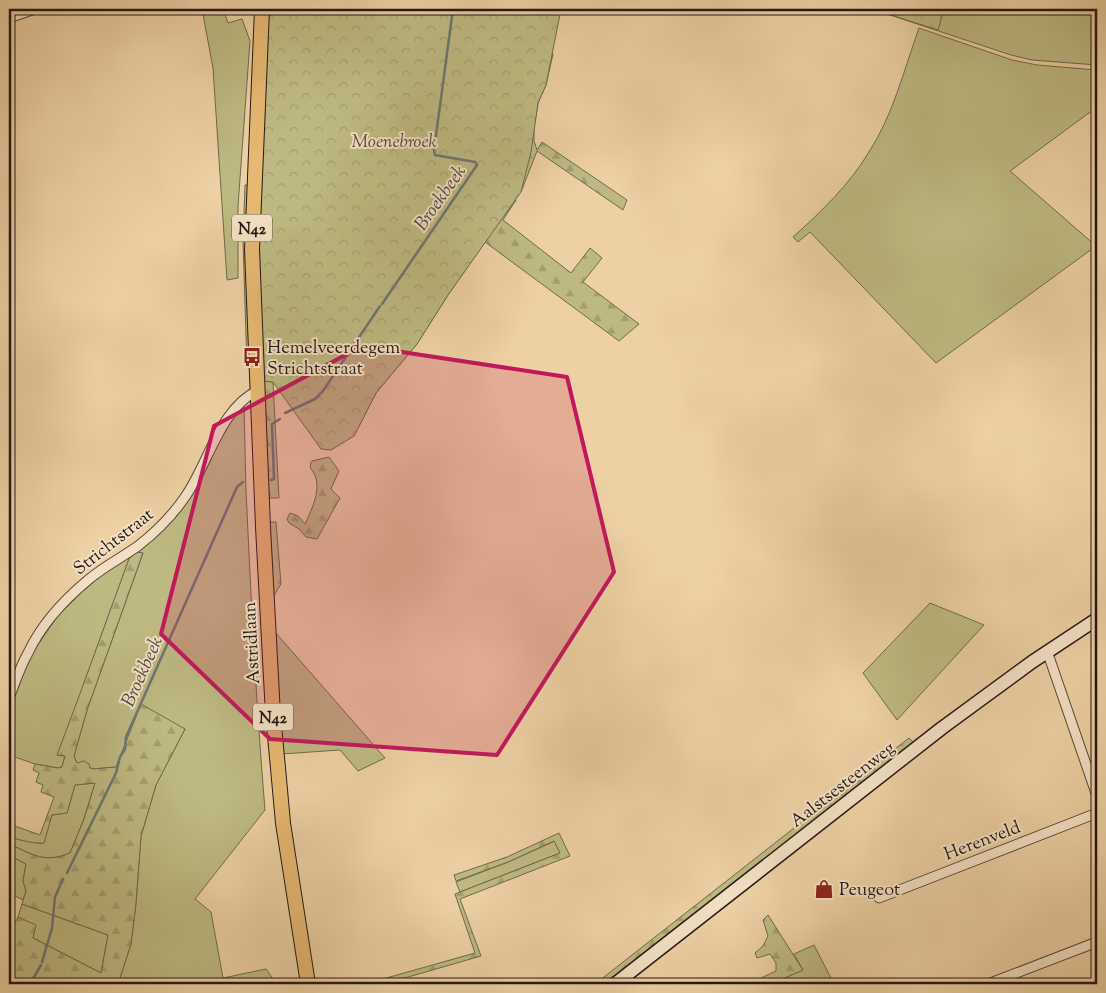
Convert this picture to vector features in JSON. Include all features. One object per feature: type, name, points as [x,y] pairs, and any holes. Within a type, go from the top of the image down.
[{"type":"main road","name":"N42","points":[[259,390],[252,249],[262,9]]},
{"type":"main road","name":"Astridlaan","points":[[259,390],[273,715],[283,823],[308,984]]},
{"type":"main road","name":"Aalstsesteenweg","points":[[615,984],[942,728],[1047,651],[1097,619]]},
{"type":"street","points":[[9,18],[35,9]]},
{"type":"street","name":"Strichtstraat","points":[[9,698],[28,652],[45,625],[68,598],[88,580],[138,546],[166,521],[194,484],[226,421],[246,397],[259,390]]},
{"type":"street","points":[[1047,651],[1097,796]]},
{"type":"street","name":"Herenveld","points":[[879,898],[1097,813]]},
{"type":"street","points":[[988,984],[1097,942]]},
{"type":"highlighted area","points":[[362,346],[567,377],[614,572],[497,755],[270,739],[161,634],[214,426]]},
{"type":"green space","points":[[202,9],[223,9],[228,23],[242,19],[250,41],[238,206],[238,278],[227,280],[213,68]]},
{"type":"green space","name":"Moenebroek","points":[[268,9],[561,9],[546,85],[538,103],[531,152],[521,192],[448,295],[417,344],[376,393],[354,436],[331,450],[321,449],[273,382],[262,381],[258,237]]},
{"type":"green space","points":[[872,9],[1097,9],[1097,65],[1032,60],[1011,55]]},
{"type":"green space","points":[[872,9],[944,9],[938,30]]},
{"type":"green space","points":[[919,28],[1012,60],[1037,65],[1097,70],[1097,107],[1010,171],[1096,246],[936,363],[810,232],[798,242],[793,237],[853,176],[869,152],[885,123]]},
{"type":"green space","points":[[553,54],[546,85],[538,103],[534,128],[534,141],[537,150],[542,142],[627,200],[623,210],[537,151],[521,192],[511,189]]},
{"type":"green space","points":[[245,185],[250,185],[254,368],[247,366],[243,242]]},
{"type":"green space","points":[[516,200],[503,220],[571,273],[590,248],[602,258],[583,282],[639,324],[619,341],[485,242],[417,344],[376,393],[354,436],[362,400]]},
{"type":"green space","points":[[262,381],[273,382],[279,498],[269,498]]},
{"type":"green space","points":[[242,405],[244,407],[254,650],[265,810],[195,899],[211,912],[223,978],[266,969],[277,984],[118,984],[131,944],[141,836],[156,785],[185,729],[116,767],[93,769],[77,763],[74,756],[87,710],[143,553],[136,552],[129,559],[58,755],[65,756],[62,767],[35,764],[9,755],[9,708],[28,661],[57,617],[103,574],[150,542],[175,518],[191,497],[224,432]]},
{"type":"green space","points":[[329,457],[339,471],[331,489],[340,498],[317,539],[306,537],[299,529],[289,523],[287,519],[290,513],[298,516],[305,524],[317,490],[316,478],[311,468],[312,461]]},
{"type":"green space","points":[[269,522],[276,522],[281,584],[273,597]]},
{"type":"green space","points":[[136,552],[143,553],[87,710],[74,756],[77,763],[84,761],[93,769],[116,767],[141,704],[185,729],[156,785],[141,836],[131,944],[118,984],[9,984],[9,934],[18,917],[36,925],[33,938],[101,973],[108,935],[22,904],[26,891],[23,881],[26,864],[9,855],[9,844],[45,858],[53,858],[70,853],[84,819],[95,783],[75,785],[67,813],[52,815],[44,843],[16,839],[9,836],[9,824],[40,835],[54,797],[41,792],[43,785],[36,782],[39,773],[33,770],[35,764],[62,767],[65,756],[57,755],[129,559]]},
{"type":"green space","points":[[930,603],[984,625],[897,720],[863,673]]},
{"type":"green space","points":[[275,632],[385,758],[358,771],[340,750],[281,754]]},
{"type":"green space","points":[[909,738],[914,743],[608,984],[595,984]]},
{"type":"green space","points":[[95,783],[84,819],[70,853],[53,858],[45,858],[9,844],[9,836],[41,844],[52,815],[67,813],[75,785]]},
{"type":"green space","points":[[559,833],[570,856],[460,899],[481,956],[384,984],[365,984],[475,953],[455,894],[560,853],[554,841],[508,862],[456,881],[454,875],[507,857]]},
{"type":"green space","points":[[555,841],[560,853],[460,892],[456,882]]},
{"type":"green space","points":[[9,855],[26,864],[23,881],[26,891],[23,900],[9,893]]},
{"type":"green space","points":[[22,904],[108,935],[101,973],[33,938],[18,917]]},
{"type":"green space","points":[[768,915],[803,970],[771,984],[764,984],[761,978],[776,971],[776,963],[770,954],[757,958],[755,953],[763,946],[768,936],[763,920]]},
{"type":"green space","points":[[814,945],[834,984],[771,984],[803,970],[794,954]]},
{"type":"waterway","name":"Broekbeek","points":[[382,304],[477,165],[475,162],[435,155],[434,150],[453,9]]},
{"type":"waterway","name":"Broekbeek","points":[[285,413],[315,399],[323,391],[380,306]]},
{"type":"waterway","name":"Broekbeek","points":[[271,480],[274,479],[272,424],[280,419]]},
{"type":"waterway","name":"Broekbeek","points":[[67,873],[116,773],[120,757],[125,749],[126,737],[237,487],[243,482]]},
{"type":"waterway","name":"Broekbeek","points":[[42,962],[52,928],[55,897],[63,879]]},
{"type":"waterway","name":"Broekbeek","points":[[30,984],[41,965]]},
{"type":"place","name":"Hemelveerdegem Strichtstraat","points":[[252,357]]},
{"type":"place","name":"Peugeot","points":[[824,889]]}]
